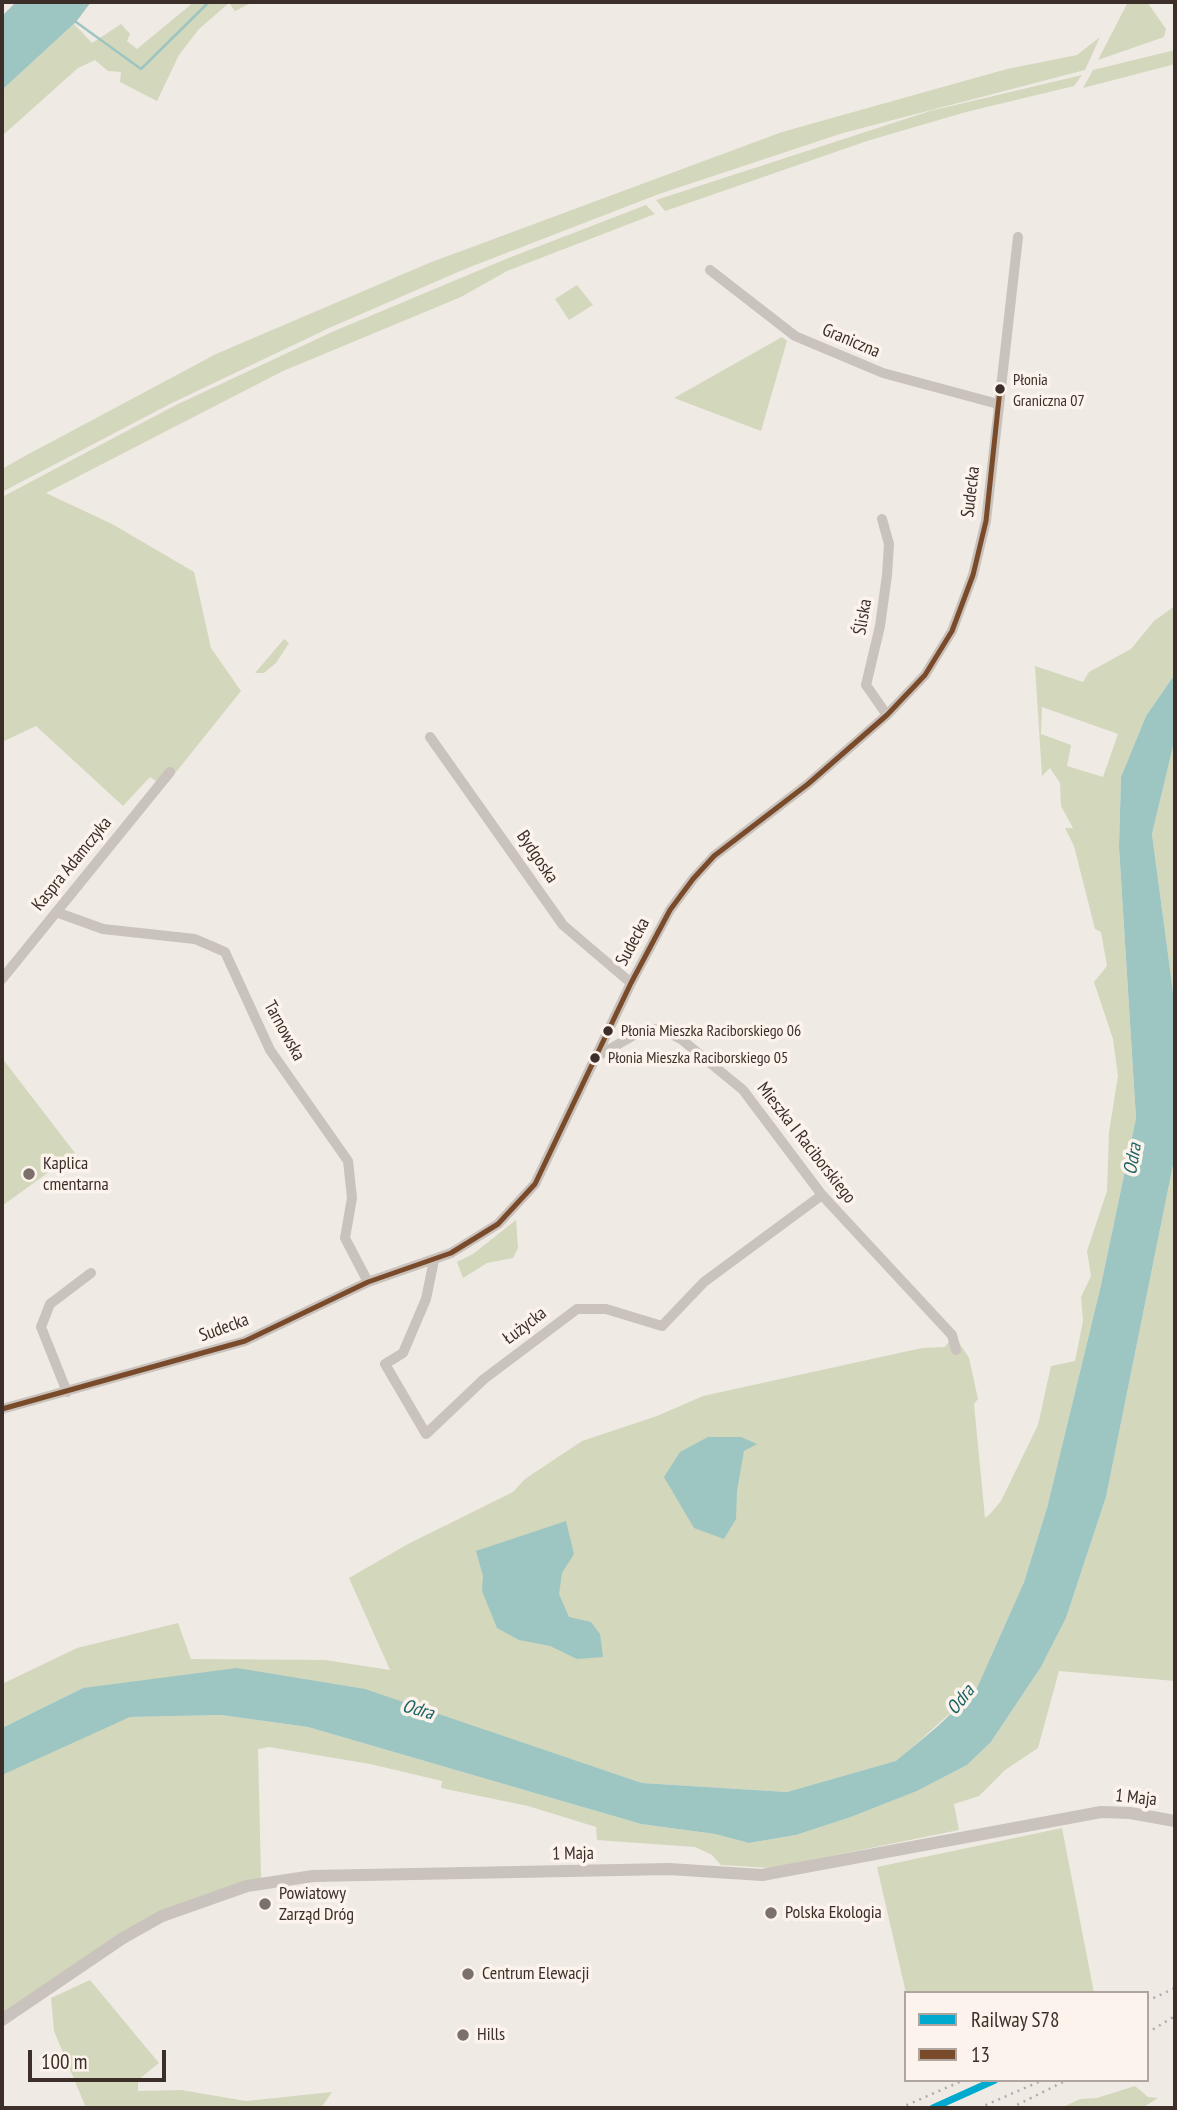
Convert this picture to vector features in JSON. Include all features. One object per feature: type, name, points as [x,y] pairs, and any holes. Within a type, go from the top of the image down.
[{"type":"street","name":"Sudecka","points":[[2,1409],[245,1341],[368,1282],[451,1253],[498,1224],[535,1184],[594,1058],[670,909],[715,856],[808,784],[887,715],[931,664],[951,631],[973,575],[986,521],[1018,237]]},
{"type":"street","name":"Graniczna","points":[[710,270],[794,336],[883,373],[998,404]]},
{"type":"street","name":"Śliska","points":[[882,519],[889,544],[887,575],[880,626],[866,685],[887,715]]},
{"type":"street","name":"Bydgoska","points":[[430,737],[563,925],[631,983]]},
{"type":"street","name":"Kaspra Adamczyka","points":[[2,979],[170,772]]},
{"type":"street","name":"Tarnowska","points":[[56,912],[103,929],[195,939],[225,952],[270,1050],[348,1161],[352,1198],[345,1238],[368,1282]]},
{"type":"street","name":"Mieszka I Raciborskiego","points":[[594,1058],[636,1034],[660,1028],[681,1039],[743,1090],[822,1195],[952,1335],[956,1350]]},
{"type":"street","name":"Łużycka","points":[[434,1260],[426,1299],[403,1353],[385,1364],[426,1434],[484,1379],[577,1309],[606,1309],[662,1325],[704,1282],[822,1195]]},
{"type":"street","points":[[67,1392],[41,1327],[50,1304],[91,1273]]},
{"type":"street","name":"1 Maja","points":[[2,2020],[123,1938],[162,1916],[247,1886],[313,1876],[662,1870],[762,1875],[1101,1812],[1130,1813],[1175,1821]]},
{"type":"green space","points":[[194,2],[253,2],[235,11],[229,3],[199,29],[179,55],[157,101],[120,82],[121,72],[108,71],[95,60],[78,68],[2,136],[2,90],[74,24],[92,43],[121,24],[130,34],[127,41],[137,49]]},
{"type":"green space","points":[[1128,2],[1147,2],[1166,29],[1164,37],[1098,60]]},
{"type":"green space","points":[[1100,37],[1085,70],[843,133],[659,194],[465,269],[329,328],[170,404],[2,492],[2,469],[25,456],[216,354],[429,263],[782,132],[1007,69],[1077,55]]},
{"type":"green space","points":[[1175,50],[1175,64],[1083,88],[1093,70]]},
{"type":"green space","points":[[1082,75],[1074,86],[966,112],[867,141],[665,211],[656,200],[930,111]]},
{"type":"green space","points":[[646,205],[655,214],[507,271],[461,297],[283,371],[46,493],[114,525],[194,572],[211,648],[241,691],[164,787],[150,777],[123,806],[36,726],[2,742],[2,497],[174,406],[332,332],[506,259]]},
{"type":"green space","points":[[577,285],[593,305],[569,320],[555,299]]},
{"type":"green space","points":[[782,337],[787,341],[761,431],[674,398]]},
{"type":"green space","points":[[1175,606],[1175,674],[1146,716],[1121,777],[1119,847],[1136,1118],[1101,1285],[1047,1508],[1024,1582],[976,1690],[897,1761],[787,1792],[642,1783],[466,1724],[83,1688],[2,1728],[2,1684],[77,1648],[178,1623],[191,1659],[325,1660],[390,1670],[349,1578],[408,1544],[513,1492],[525,1479],[582,1441],[657,1416],[703,1396],[922,1348],[945,1347],[954,1335],[969,1358],[978,1399],[974,1404],[985,1518],[991,1513],[1001,1501],[1038,1425],[1051,1366],[1075,1361],[1083,1321],[1081,1297],[1091,1276],[1087,1251],[1107,1191],[1109,1132],[1118,1076],[1113,1039],[1094,982],[1107,966],[1101,932],[1095,929],[1074,846],[1065,828],[1073,828],[1061,806],[1060,783],[1050,768],[1042,776],[1035,666],[1083,682],[1089,672],[1131,649],[1154,621]],"holes":[[[1042,707],[1118,734],[1103,777],[1067,766],[1071,745],[1041,734]]]},
{"type":"green space","points":[[284,639],[289,643],[276,663],[264,673],[255,673]]},
{"type":"green space","points":[[1175,738],[1175,1007],[1152,834]]},
{"type":"green space","points":[[2,1058],[75,1153],[2,1206]]},
{"type":"green space","points":[[1175,1155],[1175,1681],[1059,1671],[1038,1748],[1005,1770],[979,1796],[954,1804],[959,1830],[772,1868],[721,1865],[712,1855],[695,1847],[597,1840],[596,1827],[528,1806],[441,1788],[442,1781],[370,1764],[269,1747],[258,1749],[261,1878],[159,1912],[2,2015],[2,1775],[51,1749],[130,1717],[221,1715],[308,1727],[641,1824],[715,1834],[749,1843],[796,1835],[851,1817],[917,1791],[967,1765],[991,1742],[1041,1667],[1066,1618],[1106,1497]]},
{"type":"green space","points":[[516,1220],[518,1248],[513,1258],[487,1263],[463,1278],[457,1262],[473,1254]]},
{"type":"green space","points":[[1062,1828],[1094,1991],[906,1991],[877,1867]]},
{"type":"green space","points":[[90,1980],[159,2063],[138,2080],[138,2091],[181,2090],[246,2101],[332,2092],[321,2108],[86,2108],[54,2031],[51,1998]]},
{"type":"green space","points":[[1135,2086],[1148,2097],[1158,2098],[1142,2108],[1061,2108],[1080,2099],[1097,2098]]},
{"type":"water","points":[[16,2],[91,2],[76,22],[2,90],[2,16]]},
{"type":"water","name":"Odra","points":[[1175,674],[1175,738],[1152,834],[1175,1007],[1175,1155],[1106,1497],[1066,1618],[1041,1667],[991,1742],[967,1765],[917,1791],[851,1817],[796,1835],[749,1843],[715,1834],[641,1824],[308,1727],[221,1715],[130,1717],[2,1775],[2,1728],[83,1688],[237,1668],[365,1689],[642,1783],[787,1792],[896,1761],[938,1726],[976,1690],[1024,1582],[1047,1508],[1101,1285],[1136,1118],[1119,847],[1121,777],[1146,716]]},
{"type":"water","points":[[708,1437],[741,1437],[757,1444],[744,1451],[737,1491],[736,1519],[724,1539],[694,1528],[664,1477],[680,1452]]},
{"type":"water","points":[[566,1521],[574,1554],[562,1573],[559,1594],[569,1617],[591,1622],[600,1634],[603,1657],[577,1659],[550,1646],[519,1640],[497,1628],[482,1591],[483,1576],[476,1551]]},
{"type":"waterway","points":[[76,22],[141,69],[209,2]]},
{"type":"railway","points":[[1149,2000],[1175,1988]]},
{"type":"railway","points":[[1149,2032],[1175,2016]]},
{"type":"railway","points":[[900,2108],[959,2082]]},
{"type":"railway","points":[[979,2108],[1038,2082]]},
{"type":"railway","points":[[1011,2108],[1063,2082]]},
{"type":"rail line","name":"S78","points":[[933,2108],[991,2082]]},
{"type":"transit line","name":"13","points":[[2,1409],[245,1341],[368,1282],[451,1253],[498,1224],[535,1184],[631,983],[670,910],[693,879],[714,856],[808,784],[887,715],[925,675],[952,631],[973,575],[986,521],[1000,389]]},
{"type":"place","name":"Płonia Graniczna 07","points":[[1000,389]]},
{"type":"place","name":"Płonia Mieszka Raciborskiego 06","points":[[608,1031]]},
{"type":"place","name":"Płonia Mieszka Raciborskiego 05","points":[[595,1058]]},
{"type":"place","name":"Kaplica cmentarna","points":[[29,1174]]},
{"type":"place","name":"Powiatowy Zarząd Dróg","points":[[265,1904]]},
{"type":"place","name":"Polska Ekologia","points":[[771,1913]]},
{"type":"place","name":"Centrum Elewacji","points":[[468,1974]]},
{"type":"place","name":"Hills","points":[[463,2035]]}]
